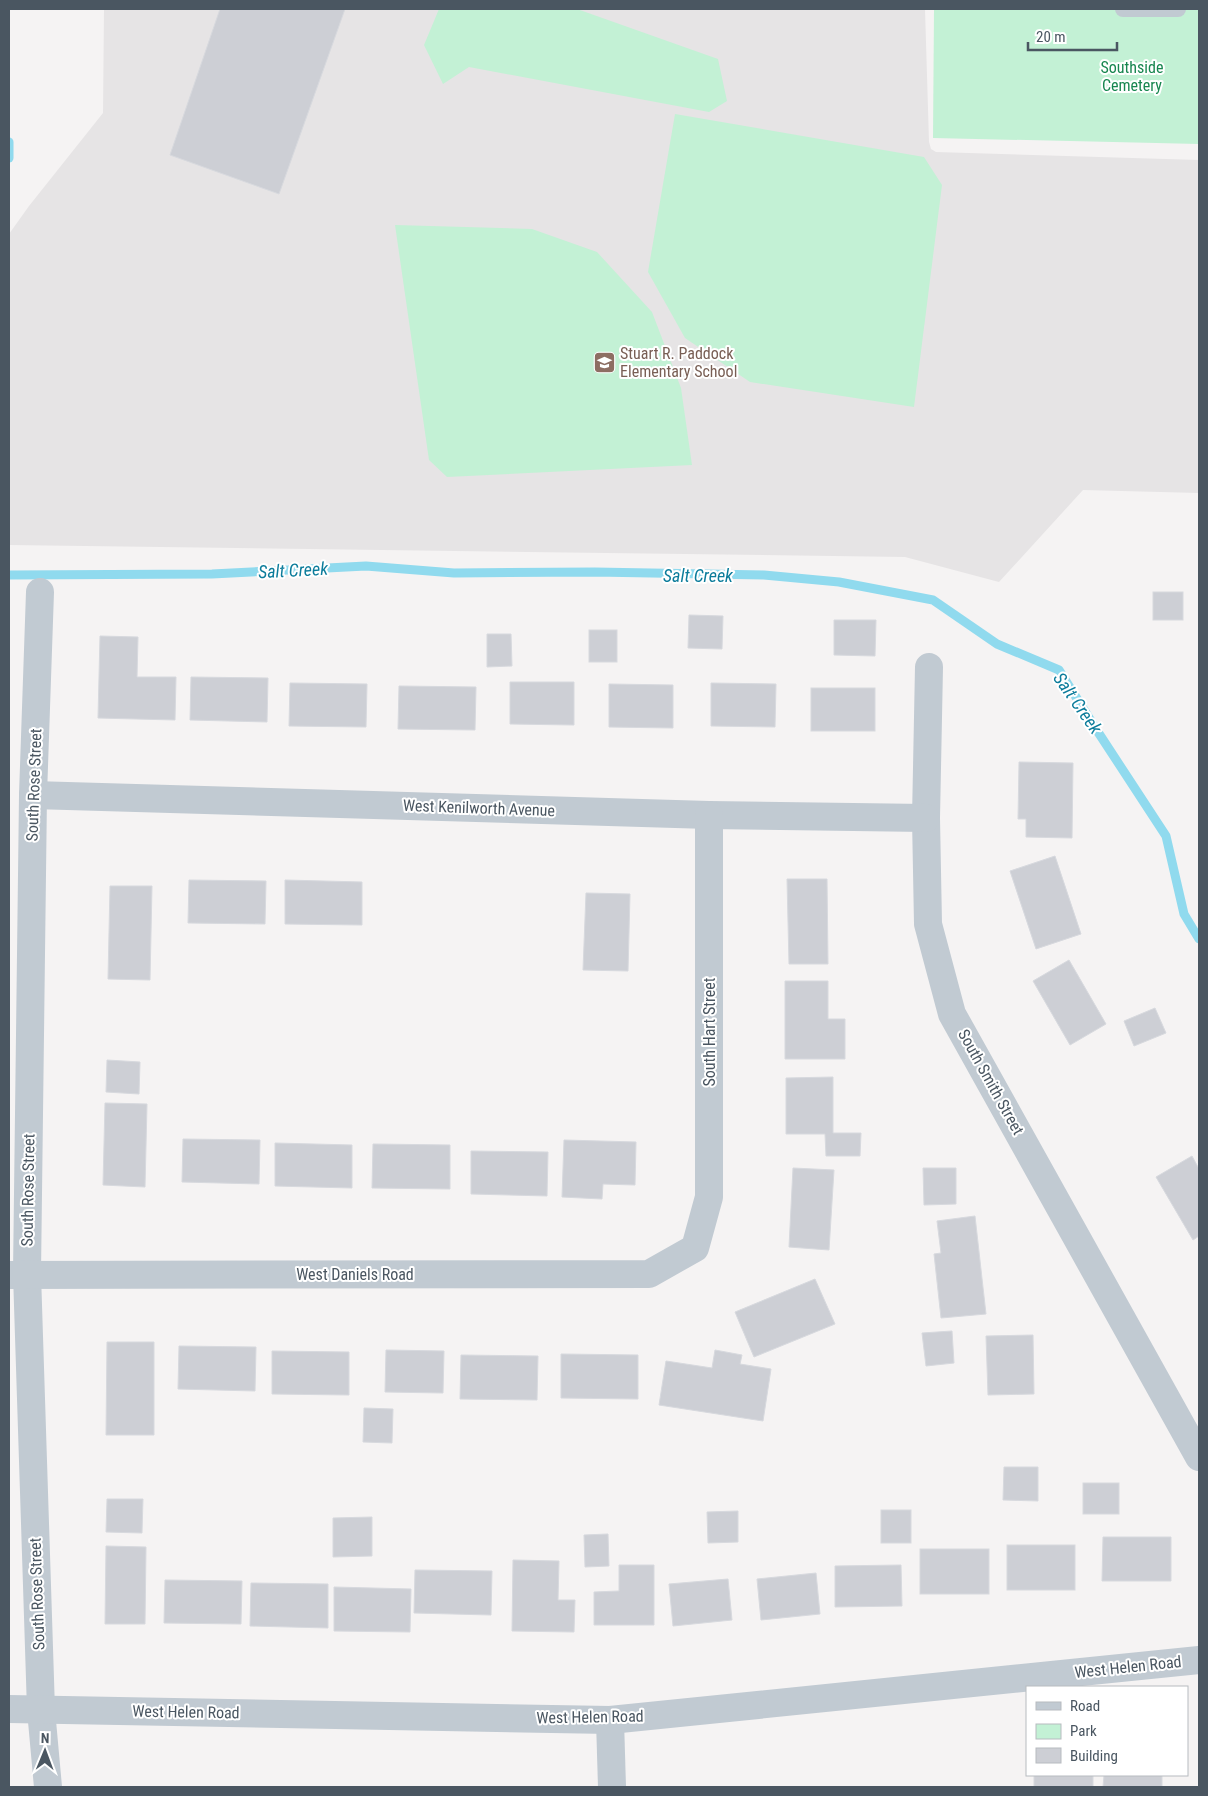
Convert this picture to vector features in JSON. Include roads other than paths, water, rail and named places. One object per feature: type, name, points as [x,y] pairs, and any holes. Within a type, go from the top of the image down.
[{"type":"street","name":"South Rose Street","points":[[40,592],[18,1274],[41,1710],[48,1787]]},
{"type":"street","name":"South Smith Street","points":[[929,667],[926,818],[928,924],[952,1014],[1199,1457]]},
{"type":"street","name":"West Kenilworth Avenue","points":[[33,795],[709,815],[926,818]]},
{"type":"street","name":"South Hart Street","points":[[695,1248],[709,1197],[709,815]]},
{"type":"street","name":"West Daniels Road","points":[[18,1274],[649,1274],[695,1248]]},
{"type":"street","name":"West Helen Road","points":[[9,1709],[610,1720],[1199,1660]]},
{"type":"street","points":[[610,1720],[612,1787]]},
{"type":"lane","points":[[1123,9],[1178,9]]},
{"type":"waterway","name":"Salt Creek","points":[[9,142],[9,158]]},
{"type":"waterway","name":"Salt Creek","points":[[9,575],[212,574],[366,566],[454,573],[595,572],[764,575],[839,582],[933,600],[997,644],[1059,670],[1166,836],[1184,914],[1199,939]]},
{"type":"place","name":"Stuart R. Paddock Elementary School","points":[[604,362]]},
{"type":"park label","name":"Southside Cemetery","points":[[1132,76]]}]
